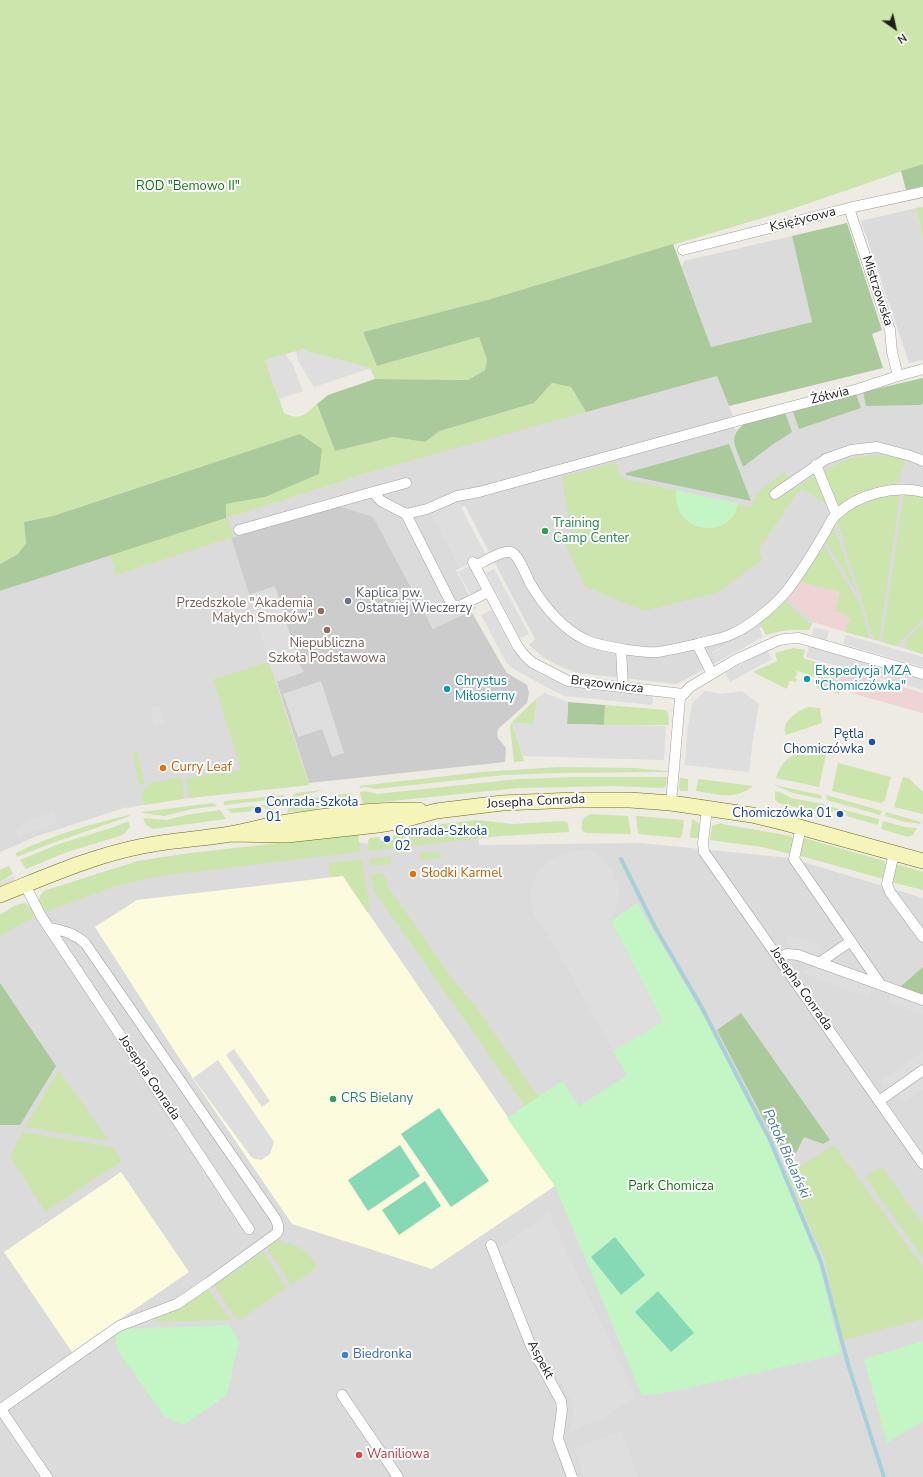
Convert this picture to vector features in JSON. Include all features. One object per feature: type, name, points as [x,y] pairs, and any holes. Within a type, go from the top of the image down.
[{"type":"street","name":"Księżycowa","points":[[683,250],[849,208],[923,192]]},
{"type":"street","name":"Mistrzowska","points":[[849,208],[890,330],[892,352],[898,376]]},
{"type":"street","name":"Żółwia","points":[[406,514],[427,509],[457,496],[479,492],[923,370]]},
{"type":"street","points":[[775,494],[826,459],[851,450],[877,447],[892,450],[923,461]]},
{"type":"street","points":[[816,465],[836,514]]},
{"type":"street","points":[[239,530],[406,483]]},
{"type":"street","points":[[623,687],[621,649],[642,652],[658,652],[697,644],[732,634],[740,630],[756,619],[777,601],[799,574],[836,514],[854,502],[872,494],[892,490],[923,492]]},
{"type":"street","points":[[373,492],[381,501],[406,514],[450,603],[460,606],[488,592]]},
{"type":"street","name":"Brązownicza","points":[[621,649],[584,639],[562,624],[542,603],[530,583],[517,556],[513,553],[501,553],[474,564],[518,647],[533,663],[568,681],[683,694]]},
{"type":"street","points":[[671,803],[680,698],[690,687],[735,660],[770,643],[791,638],[799,638],[923,674]]},
{"type":"street","points":[[697,644],[712,674]]},
{"type":"street","name":"Josepha Conrada","points":[[0,895],[68,867],[125,850],[165,842],[230,834],[287,835],[396,822],[436,811],[538,801],[603,800],[671,803],[752,815],[923,861]]},
{"type":"street","name":"Josepha Conrada","points":[[707,808],[703,843],[704,852],[923,1164]]},
{"type":"street","points":[[801,827],[794,859],[881,985]]},
{"type":"street","points":[[894,853],[887,884],[890,892],[923,937]]},
{"type":"street","name":"Josepha Conrada","points":[[0,903],[25,885]]},
{"type":"street","name":"Josepha Conrada","points":[[25,885],[41,916],[249,1228]]},
{"type":"street","points":[[47,1477],[0,1408],[119,1326],[177,1304],[261,1246],[278,1231],[278,1225],[275,1218],[85,943],[78,936],[50,928]]},
{"type":"street","points":[[819,962],[851,941]]},
{"type":"street","points":[[779,958],[792,953],[923,1000]]},
{"type":"street","points":[[879,1101],[923,1070]]},
{"type":"street","name":"Aspekt","points":[[491,1245],[531,1346],[561,1401],[562,1410],[558,1439],[572,1477]]},
{"type":"street","points":[[342,1395],[398,1477]]},
{"type":"shaded area","points":[[916,208],[923,238],[923,360],[909,363],[861,221]]},
{"type":"shaded area","points":[[792,236],[812,322],[711,347],[682,267],[684,261]]},
{"type":"shaded area","points":[[304,348],[309,352],[371,368],[314,387],[298,361],[296,351]]},
{"type":"shaded area","points":[[285,354],[292,363],[303,391],[279,399],[265,360]]},
{"type":"shaded area","points":[[717,376],[733,416],[729,417],[732,427],[737,430],[750,421],[792,409],[923,378],[923,654],[813,622],[809,630],[781,630],[766,635],[762,627],[712,652],[717,662],[677,684],[577,673],[557,665],[543,657],[529,645],[535,639],[465,506],[461,507],[458,502],[432,514],[460,568],[456,570],[476,608],[434,629],[338,506],[234,537],[226,518],[371,472],[543,423]]},
{"type":"shaded area","points":[[458,502],[486,555],[460,568],[432,514]]},
{"type":"shaded area","points":[[338,506],[373,517],[433,629],[471,611],[507,673],[527,685],[529,693],[527,703],[498,729],[498,738],[506,748],[505,762],[309,783],[231,538]]},
{"type":"shaded area","points":[[231,538],[309,785],[189,798],[124,808],[37,836],[0,852],[0,591],[110,555],[116,574]]},
{"type":"shaded area","points":[[469,566],[482,592],[472,597],[458,572]]},
{"type":"shaded area","points":[[494,569],[529,634],[520,638],[486,573]]},
{"type":"shaded area","points":[[800,578],[802,582],[840,592],[846,614],[850,619],[845,632],[813,622],[787,598]]},
{"type":"shaded area","points":[[275,586],[300,665],[304,672],[276,682],[248,595]]},
{"type":"shaded area","points":[[492,610],[511,647],[522,660],[540,674],[566,686],[653,696],[652,705],[565,696],[511,667],[506,662],[481,615]]},
{"type":"shaded area","points":[[814,627],[829,631],[826,640],[812,635]]},
{"type":"shaded area","points":[[759,628],[763,637],[717,662],[712,653]]},
{"type":"shaded area","points":[[846,635],[923,657],[923,667],[843,644]]},
{"type":"shaded area","points":[[809,646],[923,679],[923,690],[806,657]]},
{"type":"shaded area","points":[[767,650],[772,659],[730,682],[725,673]]},
{"type":"shaded area","points":[[824,665],[923,693],[923,713],[851,693],[847,689],[840,686]]},
{"type":"shaded area","points":[[321,681],[344,753],[332,757],[322,729],[298,737],[283,694]]},
{"type":"shaded area","points":[[705,691],[721,694],[742,691],[759,704],[749,772],[685,765],[687,732],[692,704]]},
{"type":"shaded area","points":[[544,693],[568,702],[567,724],[666,726],[664,760],[522,756],[512,722],[533,724],[537,698]]},
{"type":"shaded area","points":[[160,706],[164,724],[154,726],[150,708]]},
{"type":"shaded area","points":[[54,812],[57,823],[35,830],[19,838],[14,830],[29,820]]},
{"type":"shaded area","points":[[476,820],[479,845],[640,843],[790,858],[923,898],[923,1477],[0,1477],[0,915],[16,905],[24,903],[31,908],[39,901],[40,896],[44,891],[138,861],[191,853],[354,842],[387,846]]},
{"type":"shaded area","points":[[587,849],[597,854],[612,870],[619,892],[618,903],[611,921],[663,1022],[613,1051],[551,940],[535,916],[530,902],[531,889],[540,868],[556,856]]},
{"type":"shaded area","points":[[13,876],[15,881],[0,889],[0,883]]},
{"type":"shaded area","points":[[343,876],[555,1186],[432,1269],[292,1224],[183,1064],[95,927],[137,900]]},
{"type":"shaded area","points":[[787,935],[822,946],[819,955],[784,944]]},
{"type":"shaded area","points":[[815,965],[873,987],[869,998],[803,973]]},
{"type":"shaded area","points":[[891,993],[923,1004],[923,1015],[888,1003]]},
{"type":"shaded area","points":[[234,1049],[270,1101],[262,1107],[226,1055]]},
{"type":"shaded area","points":[[923,1051],[923,1064],[886,1090],[880,1081]]},
{"type":"shaded area","points":[[218,1060],[274,1142],[270,1154],[261,1160],[252,1158],[193,1078]]},
{"type":"shaded area","points":[[923,1076],[923,1092],[922,1090],[905,1102],[898,1093]]},
{"type":"shaded area","points":[[121,1172],[189,1272],[72,1352],[4,1252]]},
{"type":"shaded area","points":[[549,1213],[636,1397],[605,1417],[570,1432],[573,1411],[572,1403],[531,1333],[499,1247]]},
{"type":"shaded area","points":[[622,1431],[638,1477],[584,1477],[574,1448]]},
{"type":"green space","name":"ROD \"Bemowo II\"","points":[[0,0],[923,0],[923,164],[786,211],[491,299],[363,332],[377,366],[479,337],[487,360],[485,370],[468,380],[375,379],[370,368],[309,352],[304,349],[265,360],[284,413],[294,417],[302,416],[317,404],[335,451],[393,437],[425,442],[440,431],[534,403],[552,383],[571,387],[586,412],[371,472],[227,518],[234,537],[116,575],[110,555],[226,518],[226,504],[265,497],[271,444],[53,516],[25,522],[26,543],[18,554],[0,564]]},
{"type":"green space","points":[[923,164],[923,186],[906,190],[901,171]]},
{"type":"green space","points":[[923,207],[923,238],[916,208]]},
{"type":"green space","points":[[847,223],[882,330],[872,334],[883,368],[729,406],[717,376],[586,412],[571,387],[552,383],[534,403],[440,431],[425,442],[393,437],[335,451],[317,404],[328,395],[375,379],[468,380],[485,370],[487,360],[479,337],[377,366],[363,332],[491,299],[673,244],[711,347],[812,322],[792,236]]},
{"type":"green space","points":[[923,378],[923,403],[921,405],[866,406],[863,392]]},
{"type":"green space","points":[[856,394],[861,408],[799,429],[792,409]]},
{"type":"green space","points":[[785,412],[792,432],[743,467],[734,443],[736,433],[741,427],[754,419]]},
{"type":"green space","points":[[300,434],[322,449],[319,474],[265,497],[226,504],[226,518],[0,591],[0,564],[18,554],[26,543],[24,522],[53,516]]},
{"type":"green space","points":[[729,444],[751,501],[626,475],[626,473]]},
{"type":"green space","points":[[875,455],[892,456],[905,459],[899,482],[873,488],[856,495],[835,509],[802,489],[797,493],[759,549],[762,560],[717,593],[644,611],[584,586],[566,544],[572,538],[562,477],[616,462],[621,478],[751,508],[757,493],[784,472],[794,489],[818,473],[850,458]]},
{"type":"green space","points":[[676,490],[739,503],[734,515],[722,525],[707,528],[700,527],[686,520],[679,511],[676,499]]},
{"type":"green space","points":[[900,493],[879,640],[874,640],[837,520],[845,511],[873,497]]},
{"type":"green space","points":[[904,493],[923,496],[923,619],[895,646],[882,641]]},
{"type":"green space","points":[[833,525],[857,593],[825,540]]},
{"type":"green space","points":[[822,543],[860,604],[869,636],[868,638],[845,632],[850,619],[846,614],[835,611],[840,592],[802,582],[800,578]]},
{"type":"green space","points":[[784,600],[811,625],[809,630],[788,630],[766,635],[759,621]]},
{"type":"green space","points":[[923,624],[923,654],[908,649],[905,641]]},
{"type":"green space","points":[[793,648],[805,650],[803,658],[824,665],[840,686],[839,694],[817,688],[819,678],[794,670],[797,672],[795,679],[797,679],[796,682],[789,681],[787,689],[753,672],[777,661],[775,653]]},
{"type":"green space","points":[[269,662],[309,785],[189,798],[186,778],[241,770],[213,679]]},
{"type":"green space","points":[[537,698],[533,724],[512,723],[524,761],[514,762],[510,726],[512,722]]},
{"type":"green space","points":[[568,702],[605,705],[604,725],[567,724]]},
{"type":"green space","points":[[605,705],[665,710],[668,712],[669,725],[604,725]]},
{"type":"green space","points":[[808,707],[820,708],[822,723],[786,735],[785,726],[787,721],[799,711]]},
{"type":"green space","points":[[810,751],[826,755],[819,787],[776,778],[781,766],[788,758]]},
{"type":"green space","points":[[135,752],[138,752],[144,783],[139,785],[133,755]]},
{"type":"green space","points":[[838,763],[891,777],[885,800],[881,803],[832,791]]},
{"type":"green space","points":[[558,767],[634,768],[668,771],[504,775],[376,789],[366,787],[360,788],[359,786],[481,772]]},
{"type":"green space","points":[[181,777],[184,798],[144,805],[141,794],[150,783]]},
{"type":"green space","points":[[577,777],[667,777],[666,786],[663,788],[615,786],[518,788],[363,804],[360,792],[366,791],[377,794],[519,779]]},
{"type":"green space","points":[[903,777],[910,779],[923,792],[923,814],[894,807]]},
{"type":"green space","points":[[680,778],[688,779],[688,791],[681,791],[679,788]]},
{"type":"green space","points":[[699,779],[753,786],[739,794],[719,795],[696,791]]},
{"type":"green space","points":[[774,785],[821,795],[822,799],[793,793]]},
{"type":"green space","points":[[324,790],[291,798],[295,793]]},
{"type":"green space","points":[[775,791],[791,798],[824,804],[826,814],[778,803],[775,799]]},
{"type":"green space","points":[[352,793],[354,805],[343,806],[338,800],[337,795]]},
{"type":"green space","points":[[284,795],[285,798],[225,805],[223,803],[225,801]]},
{"type":"green space","points":[[826,795],[882,811],[880,815],[827,800]]},
{"type":"green space","points":[[325,796],[324,802],[317,809],[287,812],[290,802]]},
{"type":"green space","points":[[212,803],[218,806],[193,809],[164,816],[142,813],[142,812]]},
{"type":"green space","points":[[283,803],[281,807],[265,809],[265,807],[252,808],[252,811],[232,813],[227,809]]},
{"type":"green space","points":[[828,806],[879,819],[878,825],[846,816],[847,813],[833,810],[833,812],[830,812]]},
{"type":"green space","points":[[220,810],[226,819],[153,829],[146,825],[143,818],[167,820],[186,815]]},
{"type":"green space","points":[[886,812],[921,822],[920,824],[906,822],[885,816]]},
{"type":"green space","points":[[591,814],[628,816],[631,834],[586,833],[582,831],[583,820]]},
{"type":"green space","points":[[129,815],[130,816],[17,857],[16,853],[58,835]]},
{"type":"green space","points":[[636,816],[684,820],[682,835],[680,838],[638,834]]},
{"type":"green space","points":[[692,819],[699,824],[699,838],[691,838],[690,836]]},
{"type":"green space","points":[[476,820],[513,824],[563,821],[568,823],[569,832],[501,836],[410,845],[408,828]]},
{"type":"green space","points":[[129,821],[130,827],[123,835],[67,852],[26,869],[20,860],[59,844]]},
{"type":"green space","points":[[883,821],[905,827],[917,828],[913,835],[908,837],[881,829]]},
{"type":"green space","points":[[721,823],[791,836],[795,841],[791,854],[762,847],[710,840],[712,826]]},
{"type":"green space","points":[[358,834],[360,852],[160,876],[115,886],[46,912],[39,901],[40,896],[44,891],[138,861],[191,853]]},
{"type":"green space","points":[[402,835],[405,837],[404,847],[369,851],[368,841],[370,838],[379,837],[380,841],[393,840],[393,836]]},
{"type":"green space","points":[[804,838],[884,861],[887,867],[883,879],[798,855]]},
{"type":"green space","points":[[438,851],[443,858],[421,860],[420,853]]},
{"type":"green space","points":[[390,856],[391,864],[370,866],[369,859]]},
{"type":"green space","points":[[362,859],[370,910],[367,912],[343,876],[330,877],[329,863]]},
{"type":"green space","points":[[896,864],[923,872],[923,890],[891,882]]},
{"type":"green space","points":[[9,866],[13,874],[0,882],[0,870]]},
{"type":"green space","points":[[382,873],[388,882],[386,884],[456,984],[474,1004],[538,1097],[525,1106],[374,891],[371,874]]},
{"type":"green space","points":[[24,903],[28,905],[36,916],[0,936],[0,915],[16,905]]},
{"type":"green space","name":"Park Chomicza","points":[[637,903],[711,1028],[764,1129],[820,1267],[841,1354],[674,1391],[642,1396],[555,1186],[507,1118],[562,1081],[579,1106],[627,1075],[613,1051],[663,1022],[611,921]]},
{"type":"green space","points":[[923,967],[923,996],[899,988]]},
{"type":"green space","points":[[0,983],[56,1066],[20,1125],[0,1125]]},
{"type":"green space","points":[[741,1013],[830,1140],[823,1144],[804,1137],[796,1153],[779,1149],[717,1030]]},
{"type":"green space","points":[[59,1070],[109,1141],[25,1127]]},
{"type":"green space","points":[[439,1108],[489,1181],[451,1207],[401,1134]]},
{"type":"green space","points":[[23,1132],[113,1147],[122,1161],[45,1212],[10,1156]]},
{"type":"green space","points":[[400,1145],[420,1176],[368,1211],[348,1180]]},
{"type":"green space","points":[[834,1145],[923,1267],[923,1319],[841,1341],[825,1260],[787,1174]]},
{"type":"green space","points":[[882,1167],[923,1224],[923,1258],[865,1177]]},
{"type":"green space","points":[[425,1181],[441,1206],[399,1235],[382,1210]]},
{"type":"green space","points":[[615,1237],[645,1275],[621,1295],[591,1257]]},
{"type":"green space","points":[[278,1240],[300,1248],[308,1254],[316,1265],[312,1272],[291,1285],[267,1248]]},
{"type":"green space","points":[[263,1252],[286,1288],[240,1320],[235,1317],[214,1285]]},
{"type":"green space","points":[[208,1289],[230,1320],[159,1322],[154,1319],[184,1306]]},
{"type":"green space","points":[[658,1291],[694,1333],[671,1352],[635,1312]]},
{"type":"green space","points":[[229,1325],[239,1341],[227,1395],[183,1425],[164,1416],[118,1351],[115,1335],[123,1329]]},
{"type":"green space","points":[[923,1341],[923,1421],[887,1443],[864,1359]]},
{"type":"waterway","name":"Potok Bielański","points":[[621,859],[655,927],[701,1006],[770,1140],[821,1262],[848,1364],[884,1477]]},
{"type":"place","name":"Training Camp Center","points":[[545,531]]},
{"type":"place","name":"Kaplica pw. Ostatniej Wieczerzy","points":[[348,601]]},
{"type":"place","name":"Przedszkole \"Akademia Małych Smoków\"","points":[[321,611]]},
{"type":"place","name":"Niepubliczna Szkoła Podstawowa","points":[[327,630]]},
{"type":"place","name":"Ekspedycja MZA \"Chomiczówka\"","points":[[807,679]]},
{"type":"place","name":"Chrystus Miłosierny","points":[[447,689]]},
{"type":"place","name":"Pętla Chomiczówka","points":[[872,742]]},
{"type":"place","name":"Curry Leaf","points":[[163,768]]},
{"type":"place","name":"Conrada-Szkoła 01","points":[[258,810]]},
{"type":"place","name":"Chomiczówka 01","points":[[840,814]]},
{"type":"place","name":"Conrada-Szkoła 02","points":[[387,839]]},
{"type":"place","name":"Słodki Karmel","points":[[413,874]]},
{"type":"place","name":"CRS Bielany","points":[[333,1099]]},
{"type":"place","name":"Biedronka","points":[[345,1355]]},
{"type":"place","name":"Waniliowa","points":[[359,1455]]}]
